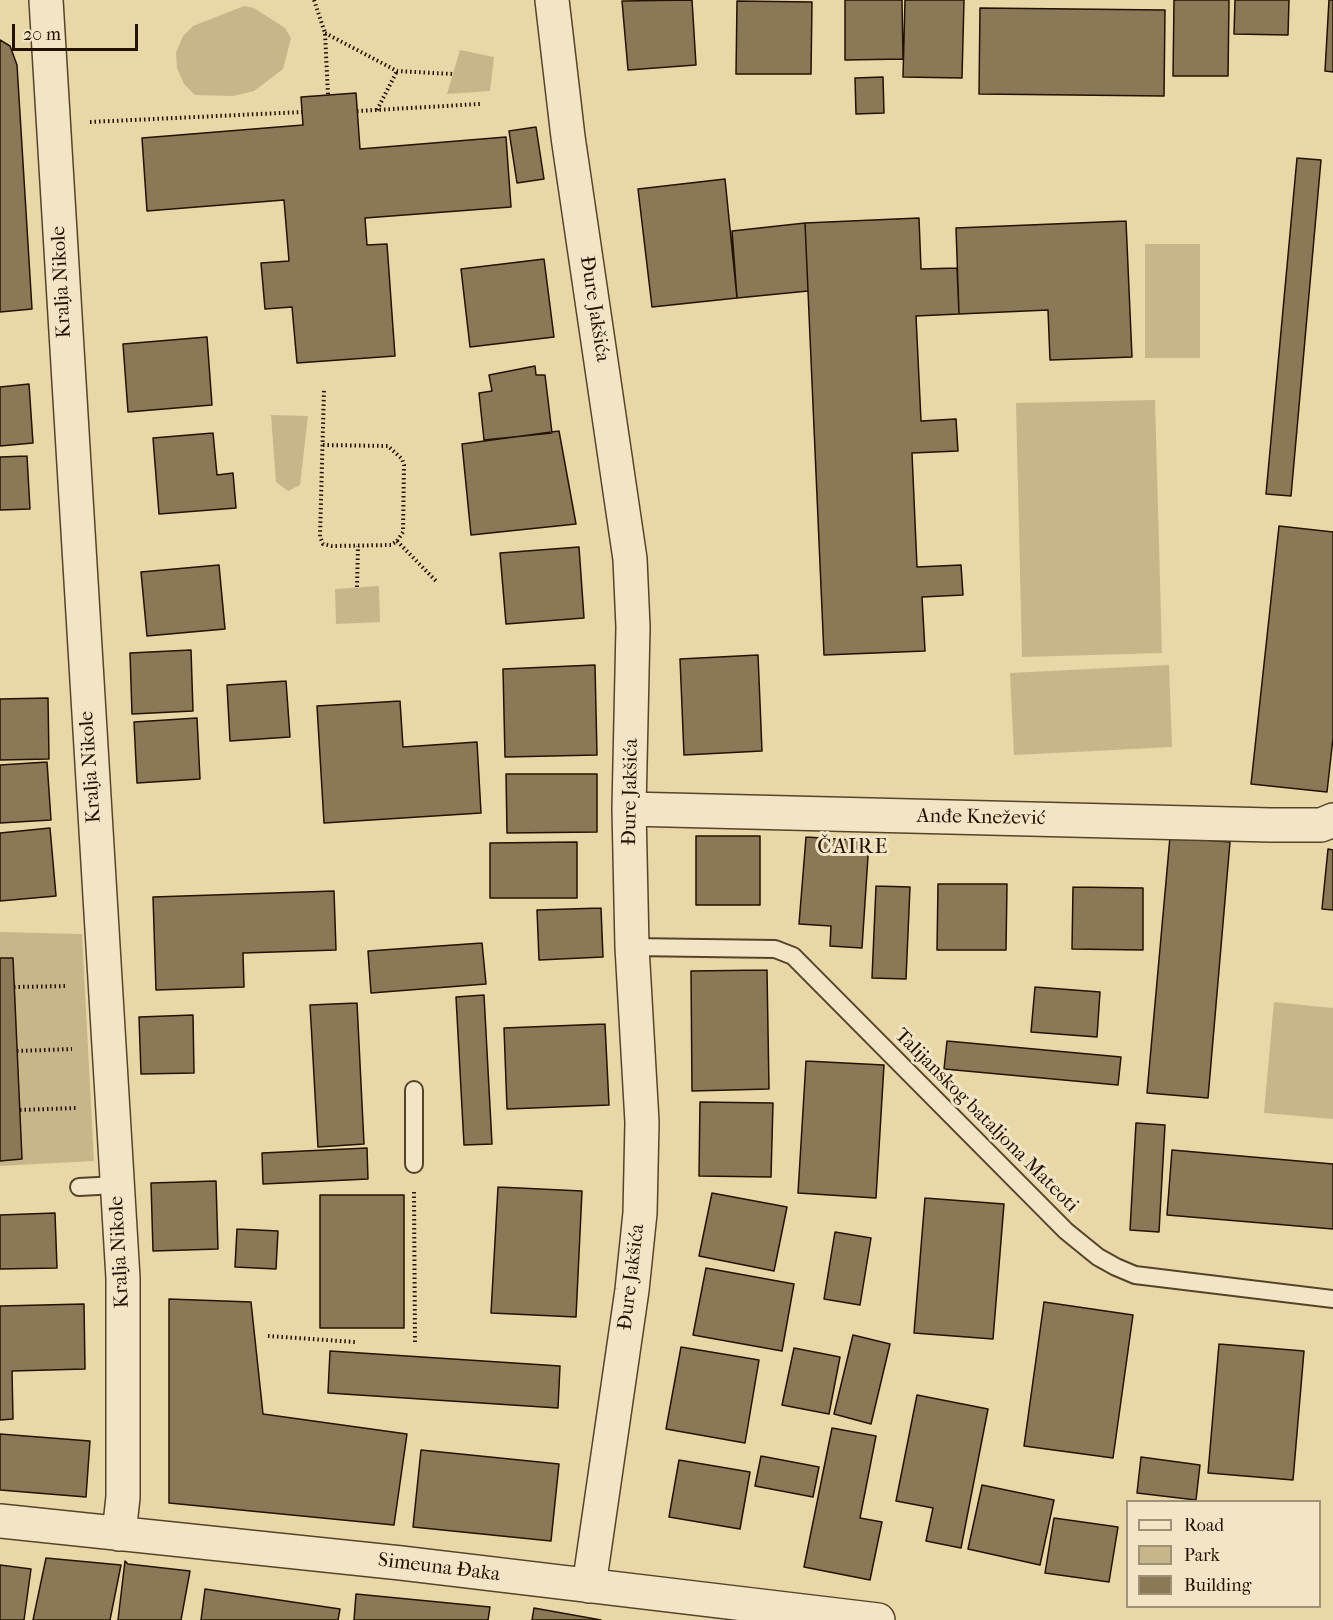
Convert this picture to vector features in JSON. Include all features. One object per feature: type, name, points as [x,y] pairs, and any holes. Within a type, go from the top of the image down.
[{"type":"street","name":"Kralja Nikole","points":[[46,0],[123,1278],[123,1497],[119,1534]]},
{"type":"street","name":"Đure Jakšića","points":[[552,0],[568,137],[630,559],[633,627],[629,809],[632,946],[642,1122],[640,1213],[632,1290],[589,1586]]},
{"type":"street","name":"Anđe Knežević","points":[[629,809],[1271,825],[1321,825],[1333,820]]},
{"type":"street","name":"Simeuna Đaka","points":[[0,1521],[589,1586],[802,1616],[878,1620]]},
{"type":"lane","name":"Talijanskog bataljona Mateoti","points":[[632,946],[775,949],[793,956],[1066,1231],[1098,1257],[1116,1267],[1135,1275],[1333,1299]]},
{"type":"lane","points":[[414,1090],[414,1164]]},
{"type":"lane","points":[[79,1187],[117,1185]]},
{"type":"path","points":[[314,0],[325,33],[328,95]]},
{"type":"path","points":[[325,33],[397,71],[453,74]]},
{"type":"path","points":[[377,110],[397,71]]},
{"type":"path","points":[[357,111],[480,104]]},
{"type":"path","points":[[84,123],[302,112]]},
{"type":"path","points":[[323,445],[388,446],[402,459],[404,465],[403,532],[397,541],[391,544],[358,546],[323,544],[320,537],[324,388]]},
{"type":"path","points":[[397,541],[436,581]]},
{"type":"path","points":[[357,588],[358,546]]},
{"type":"path","points":[[14,987],[105,985]]},
{"type":"path","points":[[17,1051],[109,1048]]},
{"type":"path","points":[[20,1110],[112,1106]]},
{"type":"path","points":[[414,1164],[415,1344]]},
{"type":"path","points":[[268,1336],[355,1342]]},
{"type":"green space","points":[[244,6],[254,8],[285,28],[291,38],[283,69],[254,91],[233,96],[195,95],[184,84],[177,68],[176,53],[183,36],[193,26]]},
{"type":"green space","points":[[460,50],[494,57],[490,91],[447,94]]},
{"type":"green space","points":[[1145,244],[1200,244],[1200,358],[1145,358]]},
{"type":"green space","points":[[1155,400],[1162,653],[1022,657],[1016,403]]},
{"type":"green space","points":[[271,415],[308,416],[300,485],[288,491],[276,482]]},
{"type":"green space","points":[[379,586],[380,622],[336,624],[335,589]]},
{"type":"green space","points":[[1169,665],[1172,747],[1014,755],[1010,673]]},
{"type":"green space","points":[[0,932],[82,934],[94,1161],[0,1166]]},
{"type":"green space","points":[[1274,1002],[1333,1008],[1333,1119],[1264,1113]]},
{"type":"building","points":[[692,0],[696,65],[628,70],[622,1]]},
{"type":"building","points":[[845,0],[902,0],[903,59],[845,60]]},
{"type":"building","points":[[905,0],[964,0],[962,78],[903,77]]},
{"type":"building","points":[[1174,0],[1229,0],[1228,76],[1173,76]]},
{"type":"building","points":[[1235,0],[1289,0],[1288,35],[1234,34]]},
{"type":"building","points":[[1329,0],[1333,0],[1333,72],[1325,71]]},
{"type":"building","points":[[737,1],[812,2],[811,74],[736,74]]},
{"type":"building","points":[[980,8],[1165,10],[1164,96],[979,94]]},
{"type":"building","points":[[0,40],[10,46],[17,65],[32,309],[0,312]]},
{"type":"building","points":[[883,77],[884,113],[856,114],[855,78]]},
{"type":"building","points":[[356,93],[360,149],[506,137],[511,207],[365,218],[367,245],[387,244],[395,356],[297,363],[292,307],[265,309],[261,263],[289,261],[284,200],[147,211],[142,138],[303,125],[301,97]]},
{"type":"building","points":[[536,127],[544,179],[517,183],[509,131]]},
{"type":"building","points":[[1297,158],[1321,160],[1291,496],[1266,494]]},
{"type":"building","points":[[725,179],[737,298],[652,307],[638,189]]},
{"type":"building","points":[[919,218],[921,269],[957,268],[959,314],[916,316],[921,421],[956,419],[958,451],[912,453],[917,567],[961,565],[963,595],[922,597],[925,651],[824,655],[805,223]]},
{"type":"building","points":[[1126,221],[1132,357],[1050,360],[1048,310],[959,314],[956,228]]},
{"type":"building","points":[[805,223],[808,291],[737,298],[732,231]]},
{"type":"building","points":[[544,259],[554,337],[470,347],[461,269]]},
{"type":"building","points":[[207,337],[212,405],[128,412],[123,344]]},
{"type":"building","points":[[535,366],[536,375],[545,375],[552,433],[484,440],[479,393],[492,391],[489,375]]},
{"type":"building","points":[[29,384],[33,443],[0,446],[0,387]]},
{"type":"building","points":[[559,431],[576,524],[471,535],[462,444]]},
{"type":"building","points":[[213,433],[217,475],[233,473],[236,508],[159,514],[153,438]]},
{"type":"building","points":[[27,456],[30,509],[0,510],[0,457]]},
{"type":"building","points":[[1279,526],[1333,532],[1333,738],[1327,792],[1251,784]]},
{"type":"building","points":[[579,547],[584,618],[506,624],[500,553]]},
{"type":"building","points":[[219,565],[225,629],[147,636],[141,572]]},
{"type":"building","points":[[191,650],[193,711],[132,714],[130,653]]},
{"type":"building","points":[[758,655],[762,751],[684,755],[680,659]]},
{"type":"building","points":[[595,665],[597,755],[505,757],[503,669]]},
{"type":"building","points":[[286,681],[290,737],[230,741],[227,685]]},
{"type":"building","points":[[48,698],[49,759],[0,760],[0,699]]},
{"type":"building","points":[[400,701],[403,747],[477,742],[481,813],[324,823],[317,706]]},
{"type":"building","points":[[197,718],[200,779],[137,783],[134,722]]},
{"type":"building","points":[[47,762],[51,820],[0,823],[0,765]]},
{"type":"building","points":[[506,774],[597,774],[597,832],[507,833]]},
{"type":"building","points":[[50,828],[56,896],[0,901],[0,833]]},
{"type":"building","points":[[696,836],[760,836],[760,905],[696,905]]},
{"type":"building","points":[[806,837],[869,841],[862,948],[830,946],[831,926],[799,924]]},
{"type":"building","points":[[1170,837],[1230,842],[1208,1098],[1147,1093]]},
{"type":"building","points":[[577,842],[577,898],[490,898],[490,843]]},
{"type":"building","points":[[1328,849],[1333,850],[1333,910],[1322,909]]},
{"type":"building","points":[[938,884],[1007,884],[1006,950],[937,950]]},
{"type":"building","points":[[876,886],[910,887],[906,979],[872,978]]},
{"type":"building","points":[[1073,887],[1143,888],[1143,950],[1072,949]]},
{"type":"building","points":[[334,891],[336,950],[243,953],[244,987],[156,990],[153,897]]},
{"type":"building","points":[[601,908],[603,957],[539,960],[537,910]]},
{"type":"building","points":[[482,943],[486,984],[371,993],[368,951]]},
{"type":"building","points":[[0,958],[13,958],[22,1159],[0,1161]]},
{"type":"building","points":[[767,970],[769,1089],[692,1091],[691,971]]},
{"type":"building","points":[[1035,987],[1100,992],[1097,1037],[1031,1032]]},
{"type":"building","points":[[484,995],[492,1144],[464,1145],[456,997]]},
{"type":"building","points":[[357,1003],[364,1144],[318,1147],[310,1005]]},
{"type":"building","points":[[193,1015],[194,1073],[141,1074],[139,1017]]},
{"type":"building","points":[[605,1024],[609,1105],[507,1109],[504,1028]]},
{"type":"building","points":[[947,1041],[1121,1057],[1118,1085],[944,1069]]},
{"type":"building","points":[[806,1061],[884,1065],[876,1198],[798,1193]]},
{"type":"building","points":[[700,1102],[773,1103],[771,1177],[699,1176]]},
{"type":"building","points":[[1136,1123],[1165,1125],[1159,1232],[1130,1230]]},
{"type":"building","points":[[367,1148],[368,1179],[263,1184],[262,1153]]},
{"type":"building","points":[[1172,1150],[1333,1164],[1333,1229],[1167,1215]]},
{"type":"building","points":[[216,1181],[218,1249],[153,1251],[151,1183]]},
{"type":"building","points":[[498,1187],[582,1191],[576,1317],[491,1313]]},
{"type":"building","points":[[712,1193],[787,1207],[774,1271],[699,1256]]},
{"type":"building","points":[[320,1195],[404,1195],[404,1328],[320,1328]]},
{"type":"building","points":[[925,1198],[1004,1204],[993,1339],[914,1333]]},
{"type":"building","points":[[55,1213],[57,1268],[0,1269],[0,1215]]},
{"type":"building","points":[[237,1229],[278,1231],[276,1269],[235,1267]]},
{"type":"building","points":[[835,1232],[871,1238],[860,1305],[824,1299]]},
{"type":"building","points":[[706,1268],[794,1284],[782,1351],[693,1335]]},
{"type":"building","points":[[169,1299],[251,1302],[263,1414],[407,1434],[394,1525],[169,1503]]},
{"type":"building","points":[[1044,1302],[1133,1315],[1113,1458],[1024,1446]]},
{"type":"building","points":[[84,1304],[85,1369],[12,1371],[13,1419],[0,1420],[0,1306]]},
{"type":"building","points":[[853,1335],[890,1344],[871,1424],[834,1414]]},
{"type":"building","points":[[1219,1344],[1304,1351],[1293,1480],[1208,1473]]},
{"type":"building","points":[[681,1347],[759,1360],[745,1443],[666,1429]]},
{"type":"building","points":[[794,1348],[840,1357],[829,1414],[782,1405]]},
{"type":"building","points":[[330,1351],[560,1366],[558,1408],[328,1393]]},
{"type":"building","points":[[917,1395],[988,1409],[961,1548],[926,1541],[933,1508],[896,1501]]},
{"type":"building","points":[[832,1428],[876,1436],[860,1518],[882,1522],[870,1580],[804,1567]]},
{"type":"building","points":[[0,1434],[90,1441],[86,1497],[0,1490]]},
{"type":"building","points":[[421,1450],[559,1464],[551,1541],[413,1527]]},
{"type":"building","points":[[761,1456],[819,1467],[813,1497],[755,1486]]},
{"type":"building","points":[[1141,1457],[1200,1465],[1196,1500],[1137,1493]]},
{"type":"building","points":[[679,1460],[750,1472],[740,1529],[669,1517]]},
{"type":"building","points":[[982,1485],[1054,1500],[1040,1565],[968,1549]]},
{"type":"building","points":[[1054,1518],[1118,1527],[1109,1582],[1045,1573]]},
{"type":"building","points":[[46,1558],[121,1565],[110,1620],[33,1620]]},
{"type":"building","points":[[125,1561],[128,1564],[190,1571],[181,1620],[118,1620]]},
{"type":"building","points":[[0,1565],[31,1569],[24,1620],[0,1620]]},
{"type":"building","points":[[205,1589],[340,1609],[338,1620],[201,1620]]},
{"type":"building","points":[[356,1594],[490,1607],[488,1620],[354,1620]]},
{"type":"building","points":[[534,1608],[601,1620],[532,1620]]},
{"type":"district","name":"ČAIRE","points":[[853,848]]}]
